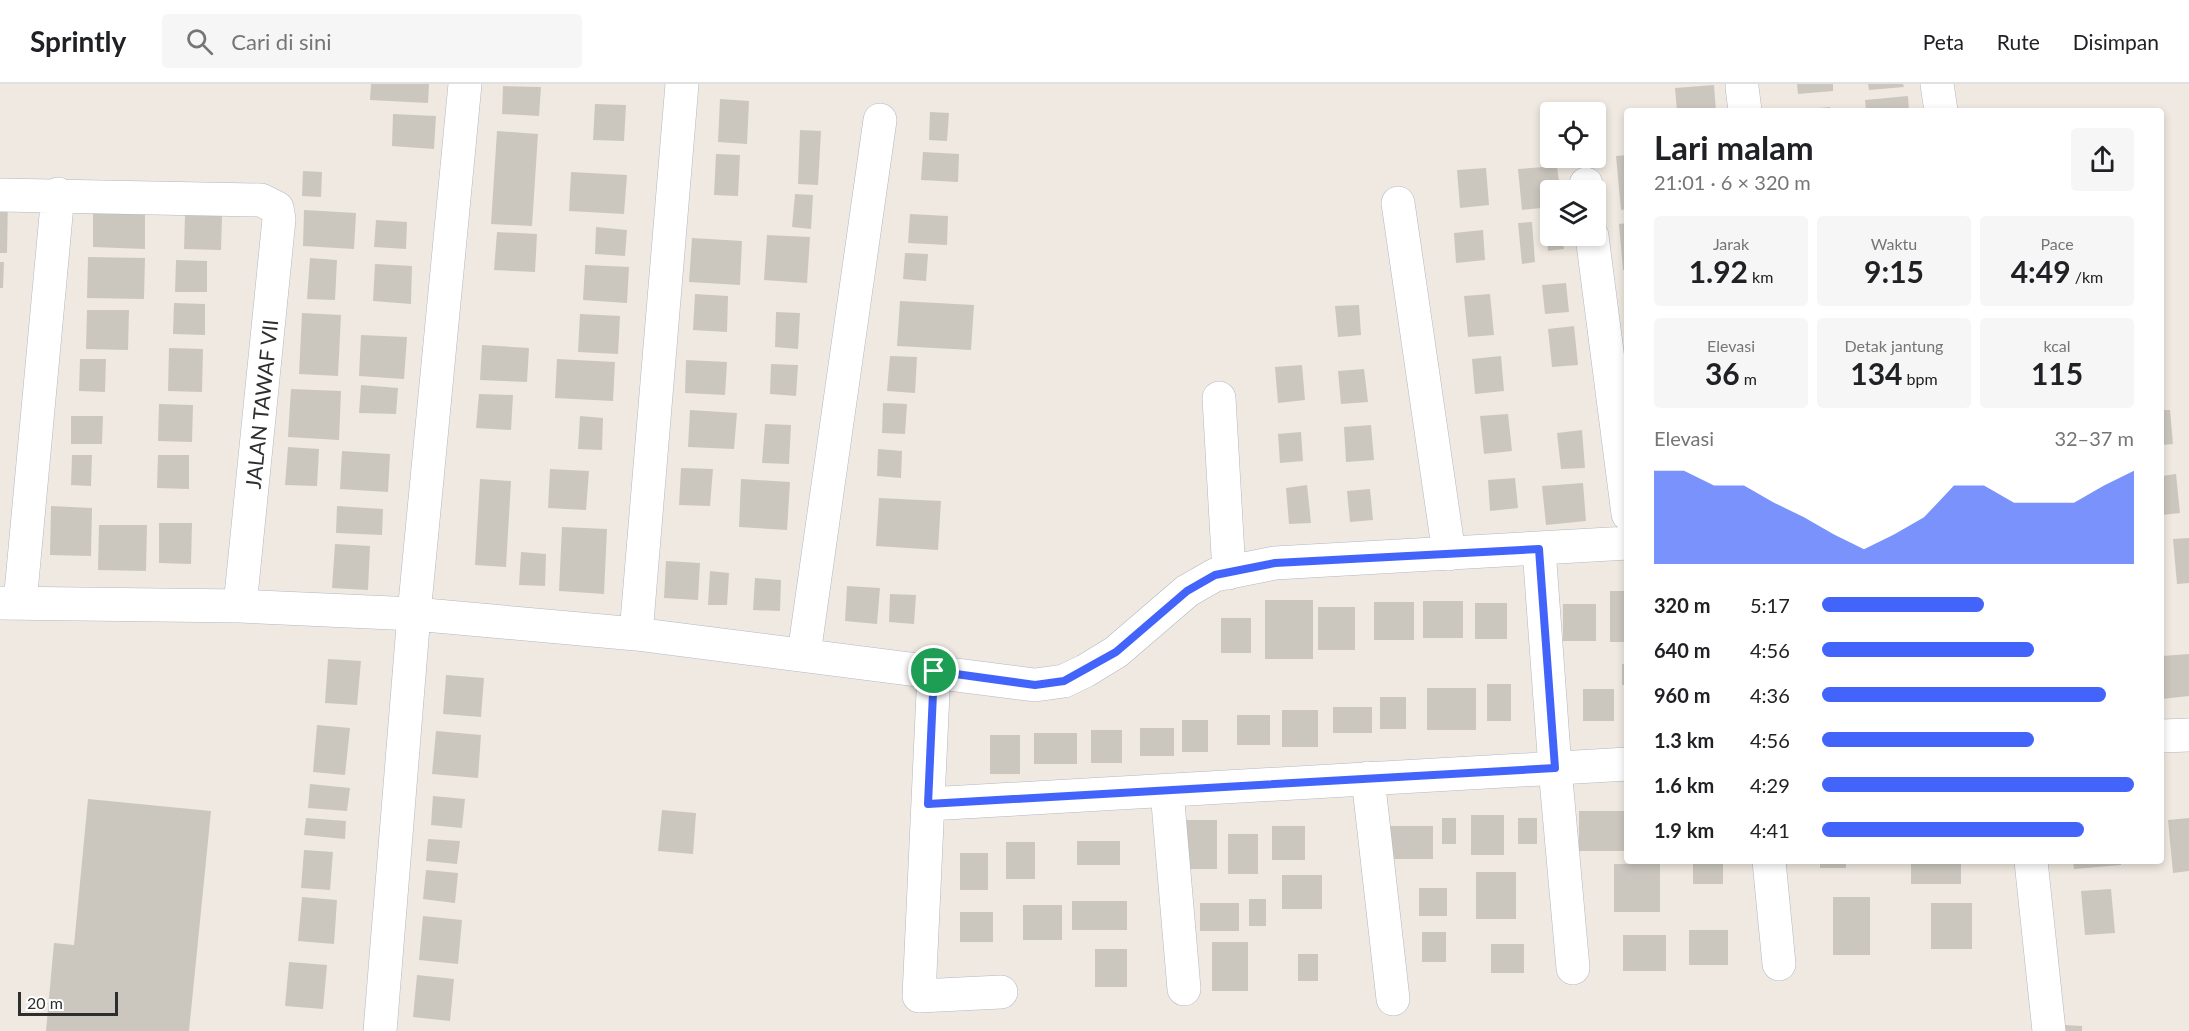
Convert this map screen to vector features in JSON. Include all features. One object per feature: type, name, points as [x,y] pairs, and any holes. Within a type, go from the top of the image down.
[{"type":"street","points":[[380,1031],[414,614],[465,84]]},
{"type":"street","points":[[636,634],[682,84]]},
{"type":"street","points":[[1937,84],[1941,108]]},
{"type":"street","points":[[804,654],[880,120]]},
{"type":"street","points":[[0,195],[58,194],[10,603],[240,606],[414,614],[636,634],[1035,685],[1064,681],[1116,652],[1187,591],[1215,575],[1275,563],[1624,543]]},
{"type":"street","name":"JALAN TAWAF VII","points":[[58,194],[261,200],[277,208],[279,219],[240,606]]},
{"type":"street","points":[[1398,203],[1449,554]]},
{"type":"street","points":[[1593,246],[1624,483]]},
{"type":"street","points":[[1219,398],[1228,573]]},
{"type":"street","points":[[1539,549],[1573,968]]},
{"type":"street","points":[[934,671],[919,996],[1001,992]]},
{"type":"street","points":[[2164,736],[2189,735]]},
{"type":"street","points":[[928,804],[1624,764]]},
{"type":"street","points":[[1368,778],[1393,999]]},
{"type":"street","points":[[1167,791],[1184,989]]},
{"type":"street","points":[[1768,864],[1779,964]]},
{"type":"street","points":[[2031,864],[2049,1031]]},
{"type":"building","points":[[371,84],[429,84],[428,103],[370,100]]},
{"type":"building","points":[[1797,84],[1833,84],[1833,91],[1798,94]]},
{"type":"building","points":[[1868,84],[1903,84],[1904,87],[1869,90]]},
{"type":"building","points":[[1714,85],[1716,108],[1677,108],[1675,88]]},
{"type":"building","points":[[503,86],[541,87],[539,116],[502,114]]},
{"type":"building","points":[[1908,96],[1909,108],[1866,108],[1865,100]]},
{"type":"building","points":[[720,99],[749,101],[747,144],[718,142]]},
{"type":"building","points":[[595,104],[626,105],[624,141],[593,140]]},
{"type":"building","points":[[930,112],[949,113],[947,141],[929,140]]},
{"type":"building","points":[[393,114],[436,116],[434,149],[392,146]]},
{"type":"building","points":[[800,130],[821,131],[818,185],[798,184]]},
{"type":"building","points":[[497,131],[538,134],[532,226],[491,224]]},
{"type":"building","points":[[923,152],[959,154],[958,182],[921,180]]},
{"type":"building","points":[[716,154],[740,155],[738,196],[714,195]]},
{"type":"building","points":[[1624,155],[1624,210],[1621,210],[1616,156]]},
{"type":"building","points":[[1486,168],[1489,205],[1460,208],[1457,170]]},
{"type":"building","points":[[1557,168],[1559,180],[1540,180],[1540,208],[1522,210],[1518,169]]},
{"type":"building","points":[[303,171],[322,172],[321,197],[302,196]]},
{"type":"building","points":[[571,172],[627,175],[624,214],[569,211]]},
{"type":"building","points":[[795,194],[813,195],[811,229],[792,227]]},
{"type":"building","points":[[0,199],[8,199],[7,253],[0,253]]},
{"type":"building","points":[[93,207],[145,208],[145,249],[93,247]]},
{"type":"building","points":[[304,210],[356,213],[354,249],[303,246]]},
{"type":"building","points":[[910,214],[948,216],[947,245],[908,243]]},
{"type":"building","points":[[185,215],[222,216],[221,250],[184,249]]},
{"type":"building","points":[[376,220],[407,222],[406,249],[374,247]]},
{"type":"building","points":[[1532,222],[1535,262],[1522,264],[1518,223]]},
{"type":"building","points":[[1624,223],[1624,270],[1623,270],[1619,224]]},
{"type":"building","points":[[596,227],[627,230],[625,256],[595,254]]},
{"type":"building","points":[[1483,230],[1485,260],[1456,263],[1454,233]]},
{"type":"building","points":[[497,232],[537,234],[535,272],[494,270]]},
{"type":"building","points":[[767,235],[810,237],[807,283],[764,280]]},
{"type":"building","points":[[692,238],[742,241],[740,285],[689,282]]},
{"type":"building","points":[[1548,246],[1564,246],[1564,249],[1548,251]]},
{"type":"building","points":[[905,253],[928,254],[926,281],[903,279]]},
{"type":"building","points":[[88,257],[145,258],[144,299],[87,298]]},
{"type":"building","points":[[310,258],[337,260],[335,300],[307,299]]},
{"type":"building","points":[[176,260],[207,261],[207,292],[175,292]]},
{"type":"building","points":[[0,262],[4,262],[3,288],[0,288]]},
{"type":"building","points":[[375,264],[412,266],[411,304],[373,301]]},
{"type":"building","points":[[585,265],[629,267],[627,303],[583,300]]},
{"type":"building","points":[[1566,283],[1569,312],[1545,314],[1542,285]]},
{"type":"building","points":[[695,294],[728,296],[727,332],[693,330]]},
{"type":"building","points":[[1490,294],[1494,335],[1468,337],[1464,296]]},
{"type":"building","points":[[900,301],[974,305],[971,350],[897,346]]},
{"type":"building","points":[[174,303],[205,304],[205,335],[173,334]]},
{"type":"building","points":[[1359,305],[1361,335],[1338,337],[1335,306]]},
{"type":"building","points":[[87,310],[129,310],[128,350],[86,349]]},
{"type":"building","points":[[776,312],[800,313],[798,349],[775,347]]},
{"type":"building","points":[[302,313],[341,315],[338,376],[299,374]]},
{"type":"building","points":[[580,314],[620,316],[618,354],[578,352]]},
{"type":"building","points":[[1574,326],[1578,365],[1552,367],[1548,329]]},
{"type":"building","points":[[361,335],[407,337],[404,379],[359,376]]},
{"type":"building","points":[[482,345],[529,348],[527,382],[480,380]]},
{"type":"building","points":[[169,348],[203,349],[202,392],[168,391]]},
{"type":"building","points":[[890,356],[917,357],[915,393],[887,391]]},
{"type":"building","points":[[1501,356],[1504,391],[1475,394],[1472,359]]},
{"type":"building","points":[[80,359],[106,359],[105,392],[79,391]]},
{"type":"building","points":[[557,359],[615,362],[613,401],[555,398]]},
{"type":"building","points":[[686,360],[727,362],[725,395],[685,393]]},
{"type":"building","points":[[771,364],[798,365],[796,396],[770,394]]},
{"type":"building","points":[[1302,365],[1305,400],[1278,403],[1275,367]]},
{"type":"building","points":[[1364,369],[1368,402],[1341,404],[1338,371]]},
{"type":"building","points":[[361,385],[398,388],[396,414],[359,413]]},
{"type":"building","points":[[291,389],[341,391],[339,440],[288,437]]},
{"type":"building","points":[[479,394],[513,395],[511,430],[476,428]]},
{"type":"building","points":[[883,403],[907,404],[905,434],[882,433]]},
{"type":"building","points":[[159,404],[193,405],[192,442],[158,441]]},
{"type":"building","points":[[690,410],[737,413],[734,449],[688,447]]},
{"type":"building","points":[[2164,410],[2170,410],[2173,444],[2164,445]]},
{"type":"building","points":[[1508,414],[1512,451],[1484,454],[1480,416]]},
{"type":"building","points":[[71,416],[103,416],[102,444],[71,444]]},
{"type":"building","points":[[580,416],[603,418],[602,450],[578,449]]},
{"type":"building","points":[[765,424],[791,425],[789,464],[762,463]]},
{"type":"building","points":[[1371,425],[1374,460],[1346,462],[1344,427]]},
{"type":"building","points":[[1582,430],[1585,468],[1561,469],[1557,433]]},
{"type":"building","points":[[1301,432],[1303,461],[1280,463],[1278,434]]},
{"type":"building","points":[[288,447],[319,449],[317,486],[285,485]]},
{"type":"building","points":[[878,449],[902,451],[901,478],[877,476]]},
{"type":"building","points":[[342,451],[390,454],[388,492],[340,489]]},
{"type":"building","points":[[72,455],[92,455],[91,486],[71,485]]},
{"type":"building","points":[[158,455],[189,455],[189,489],[157,488]]},
{"type":"building","points":[[681,468],[713,469],[710,506],[679,505]]},
{"type":"building","points":[[550,469],[589,471],[586,510],[548,508]]},
{"type":"building","points":[[2176,474],[2180,513],[2164,515],[2164,476]]},
{"type":"building","points":[[1515,478],[1518,508],[1490,511],[1488,480]]},
{"type":"building","points":[[480,479],[511,481],[506,567],[475,565]]},
{"type":"building","points":[[741,479],[790,482],[787,530],[739,527]]},
{"type":"building","points":[[1583,483],[1586,521],[1546,525],[1542,486]]},
{"type":"building","points":[[1307,485],[1311,523],[1289,524],[1286,488]]},
{"type":"building","points":[[1370,489],[1373,520],[1350,522],[1347,491]]},
{"type":"building","points":[[879,498],[941,501],[938,550],[876,546]]},
{"type":"building","points":[[51,506],[92,508],[91,556],[50,555]]},
{"type":"building","points":[[337,506],[383,509],[382,535],[336,533]]},
{"type":"building","points":[[159,523],[192,523],[191,564],[159,563]]},
{"type":"building","points":[[99,525],[147,525],[146,571],[98,570]]},
{"type":"building","points":[[562,527],[607,529],[604,594],[559,591]]},
{"type":"building","points":[[2189,538],[2189,583],[2177,584],[2173,539]]},
{"type":"building","points":[[335,544],[370,546],[368,590],[332,588]]},
{"type":"building","points":[[521,552],[546,554],[545,586],[519,585]]},
{"type":"building","points":[[666,561],[700,563],[698,600],[664,598]]},
{"type":"building","points":[[710,571],[729,573],[727,605],[708,605]]},
{"type":"building","points":[[755,578],[781,580],[780,611],[753,610]]},
{"type":"building","points":[[847,586],[880,588],[877,624],[845,621]]},
{"type":"building","points":[[1610,591],[1624,591],[1624,642],[1610,642]]},
{"type":"building","points":[[890,594],[916,595],[914,624],[889,622]]},
{"type":"building","points":[[1265,600],[1313,600],[1313,659],[1265,659]]},
{"type":"building","points":[[1423,601],[1463,601],[1463,638],[1423,638]]},
{"type":"building","points":[[1374,602],[1414,602],[1414,640],[1374,640]]},
{"type":"building","points":[[1475,603],[1507,603],[1507,639],[1475,639]]},
{"type":"building","points":[[1563,604],[1596,604],[1596,641],[1563,641]]},
{"type":"building","points":[[1318,607],[1355,607],[1355,650],[1318,650]]},
{"type":"building","points":[[1221,618],[1251,618],[1251,653],[1221,653]]},
{"type":"building","points":[[2189,654],[2189,696],[2164,699],[2164,656]]},
{"type":"building","points":[[328,659],[361,661],[357,705],[325,703]]},
{"type":"building","points":[[1622,664],[1624,664],[1624,685],[1622,685]]},
{"type":"building","points":[[446,675],[484,678],[481,717],[443,714]]},
{"type":"building","points":[[1487,684],[1511,684],[1511,721],[1487,721]]},
{"type":"building","points":[[1427,688],[1476,688],[1476,730],[1427,730]]},
{"type":"building","points":[[1583,689],[1614,689],[1614,721],[1583,721]]},
{"type":"building","points":[[1380,697],[1406,697],[1406,729],[1380,729]]},
{"type":"building","points":[[1333,707],[1372,707],[1372,733],[1333,733]]},
{"type":"building","points":[[1282,710],[1318,710],[1318,747],[1282,747]]},
{"type":"building","points":[[1237,715],[1270,715],[1270,745],[1237,745]]},
{"type":"building","points":[[1182,720],[1208,720],[1208,752],[1182,752]]},
{"type":"building","points":[[317,725],[350,728],[345,775],[313,772]]},
{"type":"building","points":[[1140,728],[1174,728],[1174,756],[1140,756]]},
{"type":"building","points":[[1091,730],[1122,730],[1122,763],[1091,763]]},
{"type":"building","points":[[436,731],[481,735],[478,778],[432,774]]},
{"type":"building","points":[[1034,733],[1077,733],[1077,764],[1034,764]]},
{"type":"building","points":[[990,735],[1020,735],[1020,774],[990,774]]},
{"type":"building","points":[[310,784],[350,788],[347,811],[308,808]]},
{"type":"building","points":[[433,796],[465,799],[462,828],[431,825]]},
{"type":"building","points":[[88,799],[211,811],[189,1031],[46,1031],[54,943],[74,945]]},
{"type":"building","points":[[662,810],[696,813],[693,854],[658,851]]},
{"type":"building","points":[[1579,811],[1624,811],[1624,851],[1579,851]]},
{"type":"building","points":[[1471,815],[1504,815],[1504,855],[1471,855]]},
{"type":"building","points":[[306,818],[346,821],[345,839],[304,835]]},
{"type":"building","points":[[1442,818],[1456,818],[1456,844],[1442,844]]},
{"type":"building","points":[[1518,818],[1537,818],[1537,844],[1518,844]]},
{"type":"building","points":[[2189,818],[2189,871],[2173,873],[2168,820]]},
{"type":"building","points":[[1182,820],[1217,820],[1217,869],[1182,869]]},
{"type":"building","points":[[1272,826],[1305,826],[1305,860],[1272,860]]},
{"type":"building","points":[[1382,826],[1433,826],[1433,859],[1382,859]]},
{"type":"building","points":[[1228,834],[1258,834],[1258,874],[1228,874]]},
{"type":"building","points":[[428,839],[460,841],[457,864],[426,861]]},
{"type":"building","points":[[1077,841],[1120,841],[1120,865],[1077,865]]},
{"type":"building","points":[[1006,842],[1035,842],[1035,879],[1006,879]]},
{"type":"building","points":[[304,850],[333,852],[330,890],[301,888]]},
{"type":"building","points":[[960,853],[988,853],[988,890],[960,890]]},
{"type":"building","points":[[1614,864],[1660,864],[1660,912],[1614,912]]},
{"type":"building","points":[[1693,864],[1723,864],[1723,884],[1693,884]]},
{"type":"building","points":[[1820,864],[1846,864],[1846,868],[1820,868]]},
{"type":"building","points":[[1911,864],[1961,864],[1961,884],[1911,884]]},
{"type":"building","points":[[2073,864],[2121,864],[2121,865],[2074,869]]},
{"type":"building","points":[[426,870],[458,873],[455,903],[423,899]]},
{"type":"building","points":[[1476,872],[1516,872],[1516,919],[1476,919]]},
{"type":"building","points":[[1282,875],[1322,875],[1322,909],[1282,909]]},
{"type":"building","points":[[1419,888],[1447,888],[1447,916],[1419,916]]},
{"type":"building","points":[[2111,889],[2115,933],[2085,935],[2081,891]]},
{"type":"building","points":[[302,897],[337,900],[334,944],[298,941]]},
{"type":"building","points":[[1833,897],[1870,897],[1870,955],[1833,955]]},
{"type":"building","points":[[1249,899],[1266,899],[1266,926],[1249,926]]},
{"type":"building","points":[[1072,901],[1127,901],[1127,930],[1072,930]]},
{"type":"building","points":[[1200,903],[1239,903],[1239,931],[1200,931]]},
{"type":"building","points":[[1931,903],[1972,903],[1972,949],[1931,949]]},
{"type":"building","points":[[1023,905],[1062,905],[1062,940],[1023,940]]},
{"type":"building","points":[[960,912],[993,912],[993,942],[960,942]]},
{"type":"building","points":[[423,916],[462,920],[458,964],[419,960]]},
{"type":"building","points":[[1689,930],[1728,930],[1728,965],[1689,965]]},
{"type":"building","points":[[1422,932],[1446,932],[1446,962],[1422,962]]},
{"type":"building","points":[[1623,935],[1666,935],[1666,971],[1623,971]]},
{"type":"building","points":[[1212,942],[1248,942],[1248,991],[1212,991]]},
{"type":"building","points":[[1491,944],[1524,944],[1524,973],[1491,973]]},
{"type":"building","points":[[1095,949],[1127,949],[1127,987],[1095,987]]},
{"type":"building","points":[[1298,954],[1318,954],[1318,981],[1298,981]]},
{"type":"building","points":[[289,962],[327,965],[323,1009],[285,1006]]},
{"type":"building","points":[[417,975],[454,979],[450,1021],[413,1017]]},
{"type":"building","points":[[2065,1025],[2082,1026],[2082,1031],[2065,1031]]},
{"type":"route","points":[[1539,549],[1555,768],[928,804],[934,671],[1035,685],[1064,681],[1116,652],[1187,591],[1215,575],[1275,563],[1539,549]]}]
